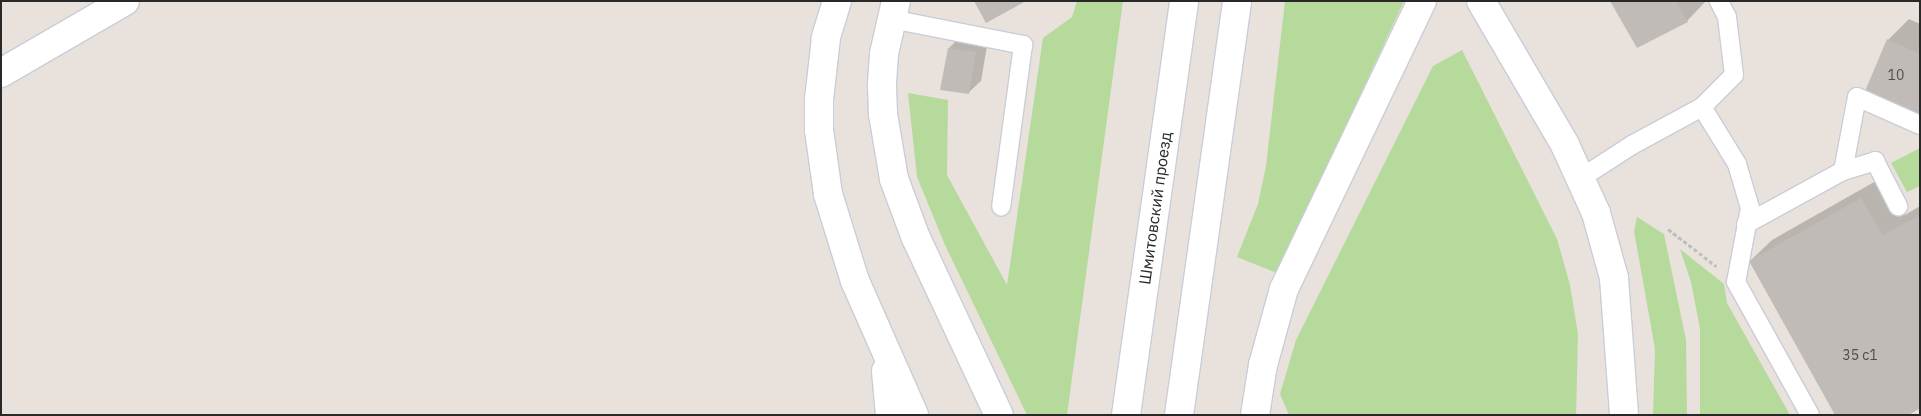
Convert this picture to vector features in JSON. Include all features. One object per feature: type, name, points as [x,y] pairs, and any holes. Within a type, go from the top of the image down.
[{"type":"main road","points":[[1,73],[125,1]]},
{"type":"main road","points":[[837,1],[821,70],[819,130],[838,232],[872,324],[887,375],[890,415]]},
{"type":"main road","name":"Шмитовский проезд","points":[[1126,415],[1184,1]]},
{"type":"main road","points":[[1255,415],[1263,365],[1284,289],[1422,1]]},
{"type":"main road","points":[[1179,415],[1238,5]]},
{"type":"main road","points":[[1486,6],[1581,178],[1596,212],[1614,278],[1622,375],[1622,415]]},
{"type":"main road","points":[[894,10],[882,86],[882,114],[894,179],[912,230],[999,415]]},
{"type":"main road","points":[[872,324],[914,415]]},
{"type":"lane","points":[[1581,178],[1632,145],[1702,107],[1734,75],[1727,17],[1719,1]]},
{"type":"lane","points":[[894,10],[1023,44],[1001,207]]},
{"type":"lane","points":[[1843,171],[1857,97],[1920,125]]},
{"type":"lane","points":[[1702,107],[1737,164],[1750,208],[1736,282],[1810,415]]},
{"type":"lane","points":[[1746,224],[1843,171],[1874,162],[1898,206]]},
{"type":"path","points":[[1668,229],[1736,282]]},
{"type":"green space","points":[[1077,1],[1123,1],[1067,415],[1027,415],[945,245],[917,177],[908,93],[948,100],[947,175],[1007,285],[1043,38],[1072,17]]},
{"type":"green space","points":[[1285,1],[1404,1],[1277,273],[1237,257],[1258,204],[1266,166]]},
{"type":"green space","points":[[1462,50],[1557,239],[1570,285],[1578,334],[1576,415],[1289,415],[1280,394],[1296,340],[1433,66]]},
{"type":"green space","points":[[1920,148],[1920,186],[1907,192],[1891,163]]},
{"type":"green space","points":[[1637,217],[1664,234],[1686,340],[1687,415],[1653,415],[1655,349],[1634,231]]},
{"type":"green space","points":[[1680,249],[1724,284],[1727,303],[1790,415],[1700,415],[1700,329],[1691,282]]},
{"type":"building","points":[[974,1],[1026,1],[986,23]]},
{"type":"building","points":[[1610,1],[1676,1],[1688,22],[1637,48]]},
{"type":"building","points":[[1887,39],[1920,54],[1920,120],[1863,96]]},
{"type":"building","points":[[948,48],[976,52],[969,94],[940,90]]},
{"type":"building","points":[[1861,198],[1883,235],[1920,215],[1920,408],[1909,415],[1835,415],[1749,261]]}]
